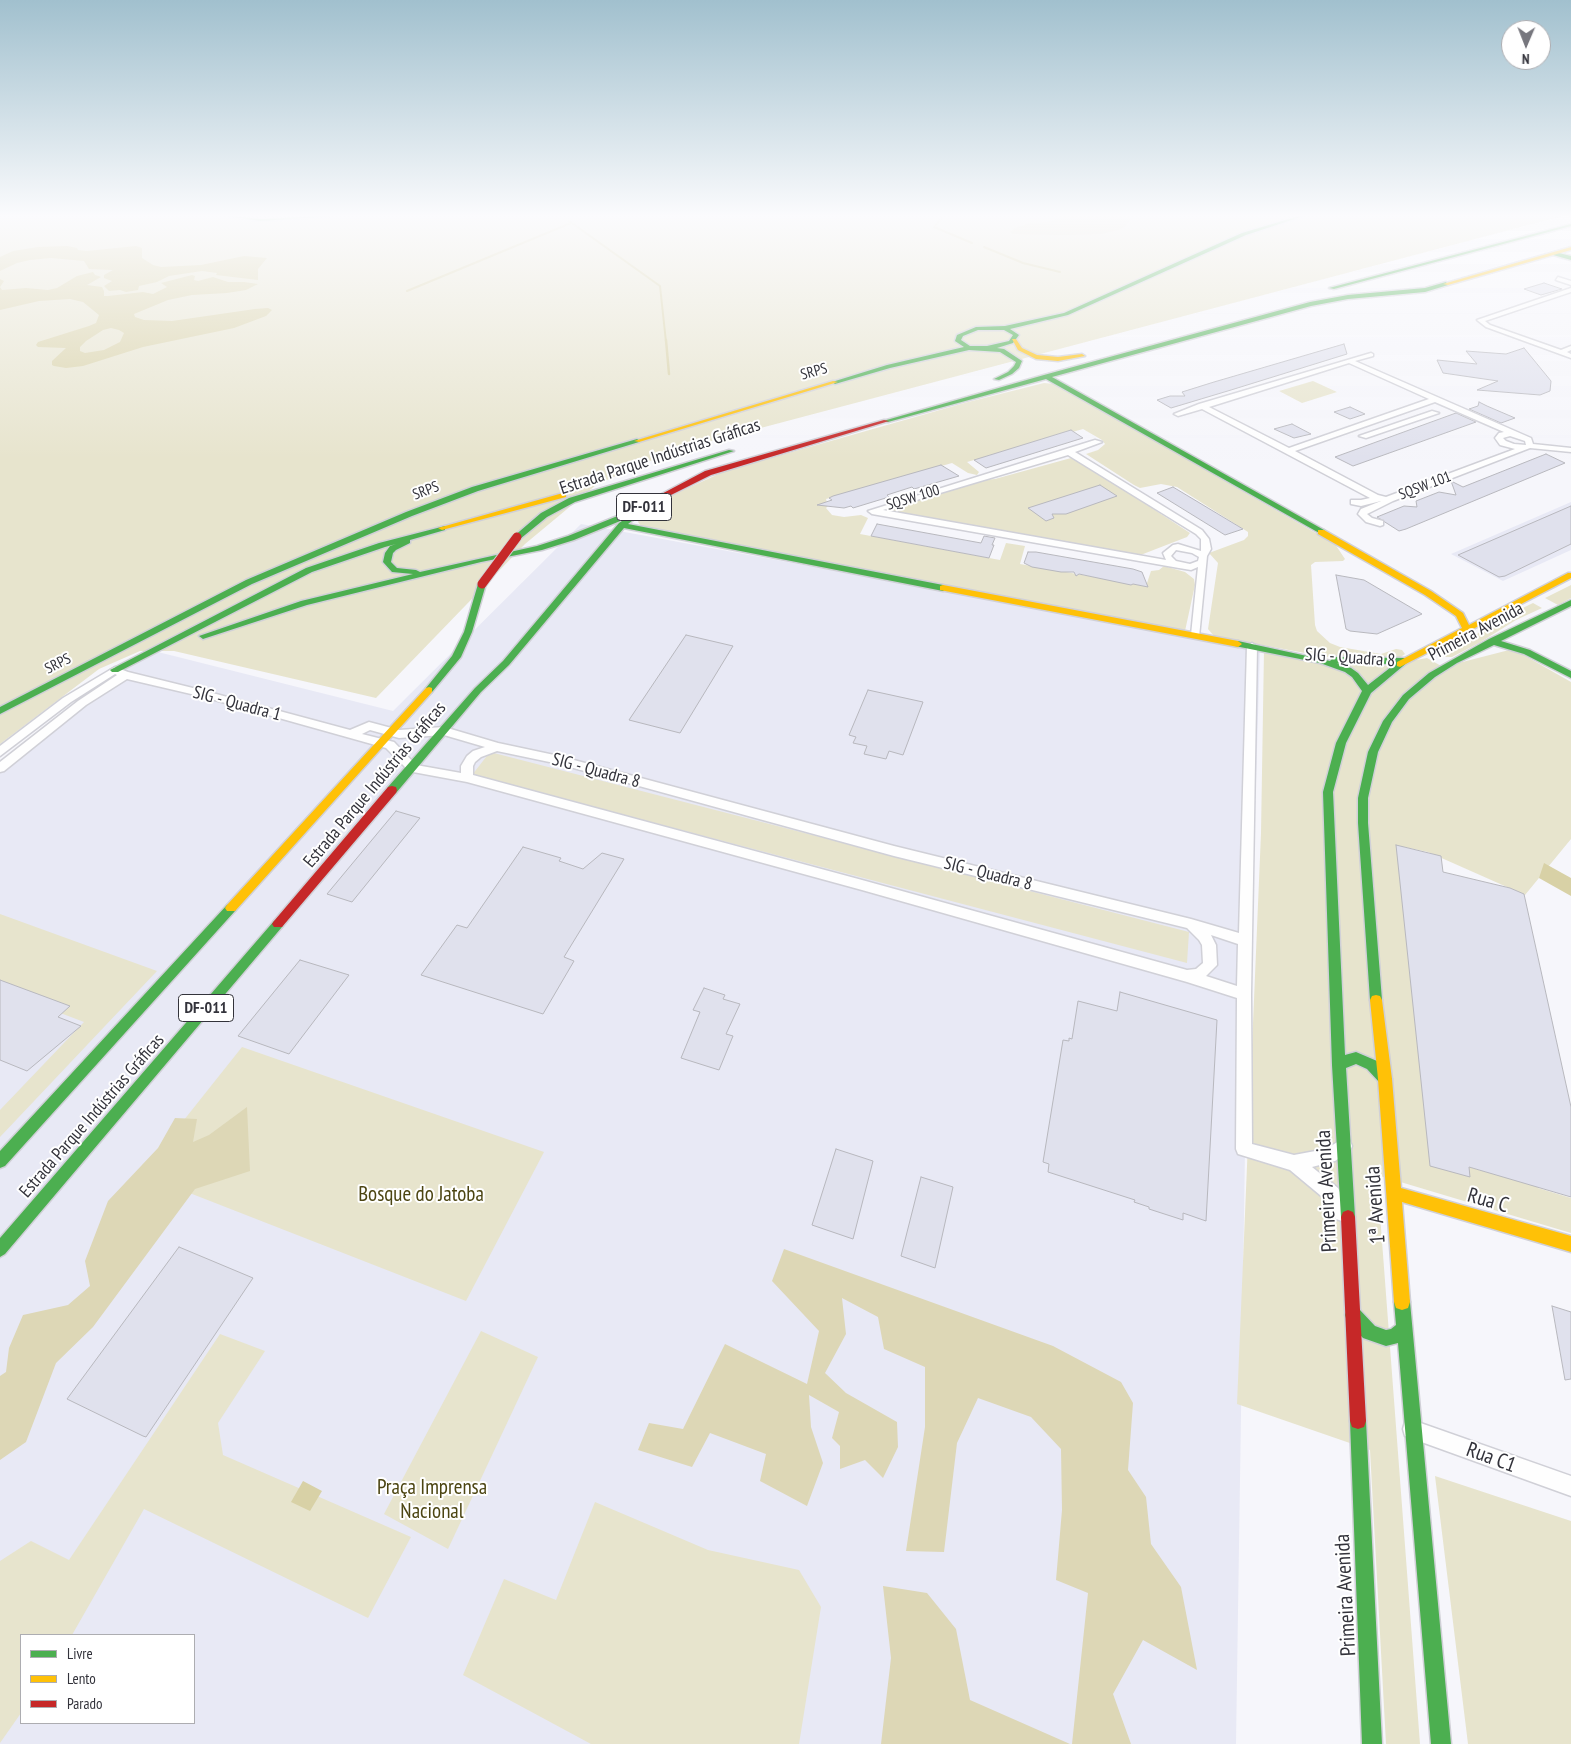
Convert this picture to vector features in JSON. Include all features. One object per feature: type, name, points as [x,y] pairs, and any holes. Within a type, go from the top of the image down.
[{"type":"main road","name":"SRPS","points":[[0,711],[249,582],[475,488],[889,366],[968,348],[986,348],[1006,344],[1015,337],[1056,317],[1108,296]]},
{"type":"main road","points":[[839,436],[856,418],[1303,296]]},
{"type":"main road","name":"Estrada Parque Indústrias Gráficas","points":[[0,1249],[478,690],[506,664],[622,525],[639,510],[673,489],[708,473],[1046,376],[1310,304],[1355,296]]},
{"type":"main road","name":"SRPS","points":[[889,366],[958,341],[960,335],[973,330],[1005,328],[1056,317]]},
{"type":"main road","points":[[1005,328],[1015,337],[1020,349],[1036,357],[1058,359],[1082,356]]},
{"type":"main road","points":[[958,341],[968,348]]},
{"type":"main road","points":[[986,348],[1002,350],[1015,356],[1019,361],[1017,367],[1010,373],[997,379]]},
{"type":"main road","points":[[1046,376],[1447,605],[1460,615],[1466,628],[1434,648],[1404,661]]},
{"type":"main road","name":"Estrada Parque Indústrias Gráficas","points":[[0,1161],[385,744],[392,732],[410,714],[456,657],[468,632],[482,584],[517,537],[544,515],[572,500],[694,461],[742,448]]},
{"type":"main road","points":[[120,673],[309,570],[382,544],[694,461]]},
{"type":"main road","points":[[120,673],[193,640],[283,609],[432,571],[548,545],[639,510]]},
{"type":"main road","name":"SIG - Quadra 8","points":[[622,525],[813,564],[1296,655],[1348,670],[1355,675],[1367,691]]},
{"type":"main road","points":[[432,571],[401,572],[390,567],[387,557],[393,548],[402,543],[453,526]]},
{"type":"main road","points":[[309,570],[344,562],[361,564]]},
{"type":"main road","name":"Primeira Avenida","points":[[1466,628],[1571,575]]},
{"type":"main road","points":[[339,594],[353,587],[365,577]]},
{"type":"main road","points":[[1530,597],[1547,606]]},
{"type":"main road","name":"Primeira Avenida","points":[[1385,1079],[1376,1002],[1363,823],[1365,784],[1373,752],[1388,721],[1406,697],[1432,674],[1516,630],[1547,606],[1571,603]]},
{"type":"main road","points":[[1447,605],[1491,615]]},
{"type":"main road","points":[[1516,630],[1521,642],[1538,658]]},
{"type":"main road","points":[[1492,641],[1509,645],[1571,675]]},
{"type":"main road","points":[[1434,648],[1439,656],[1454,661]]},
{"type":"main road","name":"SIG - Quadra 8","points":[[1296,655],[1358,662],[1404,661]]},
{"type":"main road","name":"Primeira Avenida","points":[[1372,1744],[1353,1315],[1339,1065],[1328,792],[1340,743],[1367,691],[1383,676],[1404,661]]},
{"type":"main road","points":[[1339,1065],[1356,1058],[1372,1065],[1385,1079]]},
{"type":"main road","name":"1ª Avenida","points":[[1385,1079],[1404,1329]]},
{"type":"main road","name":"Rua C","points":[[1394,1193],[1571,1244]]},
{"type":"main road","points":[[1353,1315],[1369,1332],[1377,1336],[1386,1338],[1395,1336],[1404,1329]]},
{"type":"main road","points":[[1404,1329],[1442,1744]]},
{"type":"street","points":[[1552,296],[1480,320],[1488,326],[1571,356]]},
{"type":"street","points":[[1561,352],[1571,348]]},
{"type":"street","points":[[1178,414],[1371,355]]},
{"type":"street","points":[[1349,361],[1516,435],[1528,445]]},
{"type":"street","points":[[1288,451],[1434,400]]},
{"type":"street","name":"SQSW 101","points":[[1202,406],[1377,498],[1392,500],[1511,454],[1528,445],[1571,450]]},
{"type":"street","points":[[1363,436],[1435,413]]},
{"type":"street","points":[[1378,418],[1396,425]]},
{"type":"street","points":[[1496,426],[1502,435]]},
{"type":"street","points":[[1502,435],[1516,435]]},
{"type":"street","points":[[1502,435],[1499,436],[1500,440],[1507,445],[1511,454]]},
{"type":"street","points":[[1069,452],[1098,442]]},
{"type":"street","points":[[1507,445],[1528,445]]},
{"type":"street","points":[[1069,452],[1200,532],[1205,540],[1207,549],[1203,559],[1196,636]]},
{"type":"street","name":"SQSW 100","points":[[1069,452],[872,510],[1182,566]]},
{"type":"street","points":[[1354,502],[1361,503],[1377,498]]},
{"type":"street","points":[[1380,523],[1369,520],[1362,514],[1392,500]]},
{"type":"street","name":"SQSW 100","points":[[1143,559],[1174,549],[1200,532]]},
{"type":"street","points":[[1201,580],[1182,566],[1169,560],[1167,556],[1174,549],[1190,549],[1203,559]]},
{"type":"street","points":[[1182,566],[1197,566],[1203,559]]},
{"type":"street","points":[[1252,646],[1244,994],[1244,1149],[1294,1162],[1329,1156],[1344,1146]]},
{"type":"street","points":[[0,752],[68,700],[120,673]]},
{"type":"street","points":[[0,768],[120,673]]},
{"type":"street","name":"SIG - Quadra 1","points":[[120,673],[205,694],[385,744]]},
{"type":"street","points":[[349,734],[369,726],[400,734],[444,731]]},
{"type":"street","name":"SIG - Quadra 8","points":[[444,731],[497,747],[559,760],[894,851],[1191,924],[1246,941]]},
{"type":"street","points":[[385,744],[413,768],[467,778],[1187,976],[1244,994]]},
{"type":"street","points":[[467,778],[467,766],[471,759],[477,754],[497,747]]},
{"type":"street","points":[[1187,976],[1199,974],[1206,970],[1210,965],[1211,955],[1209,945],[1204,936],[1191,924]]},
{"type":"street","points":[[1294,1162],[1332,1194],[1348,1224]]},
{"type":"street","name":"Rua C1","points":[[1412,1429],[1571,1486]]},
{"type":"shaded area","points":[[0,296],[185,296],[168,300],[134,314],[135,317],[144,320],[172,321],[255,309],[268,308],[272,310],[266,316],[234,328],[143,347],[83,366],[66,368],[52,365],[52,361],[66,348],[38,347],[36,345],[38,342],[96,323],[99,315],[83,302],[70,299],[39,301],[0,310]],"holes":[[[111,328],[124,333],[120,342],[104,350],[85,353],[80,351],[80,347],[86,341],[103,330]]]},
{"type":"shaded area","points":[[1571,502],[1571,550],[1503,581],[1451,554]]},
{"type":"shaded area","points":[[581,524],[1260,649],[1245,1149],[1236,1744],[0,1744],[0,768],[150,650],[393,711]]},
{"type":"shaded area","points":[[1544,863],[1571,878],[1571,896],[1539,878]]},
{"type":"shaded area","points":[[247,1107],[250,1171],[195,1189],[93,1327],[56,1363],[26,1442],[0,1460],[0,1376],[6,1372],[9,1348],[23,1315],[68,1305],[90,1286],[85,1261],[108,1201],[158,1148],[175,1118],[197,1119],[193,1142],[209,1135]]},
{"type":"shaded area","points":[[784,1249],[1053,1346],[1121,1382],[1133,1403],[1128,1470],[1146,1497],[1151,1544],[1181,1587],[1197,1670],[1143,1640],[1113,1694],[1131,1744],[1072,1744],[1088,1593],[1056,1580],[1062,1510],[1061,1449],[1031,1417],[978,1398],[957,1443],[944,1552],[906,1551],[925,1427],[925,1367],[884,1349],[878,1317],[842,1298],[846,1334],[825,1373],[846,1393],[897,1422],[898,1447],[883,1478],[865,1460],[840,1469],[840,1446],[832,1438],[839,1412],[809,1395],[811,1427],[823,1463],[807,1506],[760,1481],[766,1454],[710,1433],[692,1467],[638,1450],[649,1423],[683,1429],[725,1344],[807,1384],[819,1331],[772,1281]]},
{"type":"shaded area","points":[[303,1481],[322,1491],[310,1511],[291,1502]]},
{"type":"shaded area","points":[[883,1586],[927,1593],[956,1629],[970,1700],[1070,1744],[881,1744],[891,1658]]},
{"type":"green space","points":[[0,296],[1258,296],[704,443],[647,462],[596,485],[525,544],[376,698],[174,651],[140,651],[99,669],[0,744]]},
{"type":"green space","points":[[1313,381],[1337,392],[1302,403],[1279,391]]},
{"type":"green space","points":[[1044,383],[1055,384],[1335,544],[1345,559],[1343,561],[1315,562],[1311,565],[1317,631],[1330,643],[1340,647],[1381,654],[1396,649],[1402,650],[1405,654],[1399,658],[1337,659],[1214,636],[1208,629],[1218,563],[1209,553],[1244,540],[1248,536],[1248,532],[1177,487],[1161,484],[1140,488],[1134,485],[1086,454],[1098,450],[1105,444],[1102,440],[1083,429],[967,462],[979,472],[977,475],[968,473],[952,463],[826,499],[828,506],[826,508],[832,515],[844,517],[861,515],[868,518],[860,534],[1000,560],[1006,543],[1025,546],[1020,564],[1146,586],[1151,571],[1159,570],[1164,566],[1185,572],[1194,579],[1195,585],[1185,631],[655,529],[641,526],[638,522],[640,517],[675,494],[725,471],[968,402]]},
{"type":"green space","points":[[1071,458],[1080,461],[1190,533],[1187,537],[1138,556],[889,510],[891,507],[982,480],[995,479]]},
{"type":"green space","points":[[1571,585],[1571,598],[1558,605],[1545,598]]},
{"type":"green space","points":[[1533,603],[1542,608],[1516,620],[1452,657],[1446,657],[1442,654],[1471,639],[1488,625]]},
{"type":"green space","points":[[1513,649],[1571,682],[1571,839],[1525,895],[1428,852],[1404,847],[1448,1161],[1486,1172],[1480,1127],[1530,1141],[1538,1188],[1571,1198],[1571,1233],[1377,1175],[1420,1744],[1386,1744],[1370,1450],[1237,1404],[1261,833],[1264,650],[1384,666],[1427,658],[1443,667]]},
{"type":"green space","points":[[490,752],[1189,932],[1187,963],[472,775]]},
{"type":"green space","points":[[0,914],[157,971],[0,1137],[0,1110],[84,1022],[0,990]]},
{"type":"green space","name":"Bosque do Jatoba","points":[[242,1047],[544,1152],[466,1301],[141,1174]]},
{"type":"green space","name":"Praça Imprensa Nacional","points":[[481,1331],[538,1357],[448,1549],[384,1514]]},
{"type":"green space","points":[[220,1334],[265,1351],[218,1423],[223,1455],[411,1537],[368,1618],[144,1509],[73,1634],[20,1634],[20,1714],[0,1743],[0,1561],[31,1541],[69,1560]]},
{"type":"green space","points":[[1435,1476],[1571,1521],[1571,1744],[1468,1744]]},
{"type":"green space","points":[[595,1502],[708,1550],[799,1570],[821,1607],[799,1744],[591,1744],[463,1675],[504,1579],[556,1600]]},
{"type":"building","points":[[1344,344],[1347,354],[1171,408],[1157,400],[1170,396],[1185,396],[1182,392]]},
{"type":"building","points":[[1524,348],[1551,381],[1550,391],[1540,395],[1477,390],[1498,381],[1443,373],[1437,360],[1477,364],[1466,351],[1506,354]]},
{"type":"building","points":[[1479,402],[1515,418],[1501,423],[1469,409],[1478,406]]},
{"type":"building","points":[[1350,407],[1365,414],[1350,419],[1334,412]]},
{"type":"building","points":[[1456,413],[1476,422],[1353,466],[1335,457]]},
{"type":"building","points":[[1292,424],[1311,434],[1294,438],[1274,429]]},
{"type":"building","points":[[1071,430],[1083,438],[986,468],[974,460]]},
{"type":"building","points":[[1546,454],[1565,463],[1406,529],[1399,531],[1377,517],[1404,506],[1417,507],[1416,501],[1439,492],[1456,495],[1451,481],[1463,487]]},
{"type":"building","points":[[941,465],[959,476],[914,489],[912,487],[887,495],[889,497],[853,508],[851,506],[844,508],[817,505],[832,500],[829,498],[833,496]]},
{"type":"building","points":[[1100,485],[1117,496],[1066,514],[1052,514],[1054,518],[1046,521],[1028,508]]},
{"type":"building","points":[[1173,487],[1243,529],[1225,535],[1157,493]]},
{"type":"building","points":[[1571,506],[1571,544],[1505,576],[1499,577],[1458,555]]},
{"type":"building","points":[[877,524],[981,543],[984,536],[995,538],[992,545],[994,545],[989,558],[871,536]]},
{"type":"building","points":[[1028,552],[1133,569],[1142,572],[1148,587],[1079,574],[1076,576],[1074,572],[1061,572],[1032,567],[1024,563]]},
{"type":"building","points":[[1336,575],[1364,580],[1422,614],[1377,634],[1350,631],[1346,629]]},
{"type":"building","points":[[686,635],[733,646],[680,733],[629,720]]},
{"type":"building","points":[[868,690],[923,702],[903,755],[889,751],[886,759],[864,754],[867,746],[853,743],[856,737],[849,735]]},
{"type":"building","points":[[396,811],[420,818],[352,902],[327,894]]},
{"type":"building","points":[[1396,845],[1441,856],[1443,872],[1510,888],[1524,894],[1571,1107],[1571,1197],[1469,1167],[1470,1177],[1430,1166]]},
{"type":"building","points":[[523,847],[561,858],[559,861],[583,869],[602,853],[624,859],[564,957],[574,961],[543,1014],[421,975],[457,925],[467,928]]},
{"type":"building","points":[[300,960],[349,975],[289,1054],[238,1036]]},
{"type":"building","points":[[0,980],[70,1006],[58,1017],[81,1026],[27,1071],[0,1060]]},
{"type":"building","points":[[704,988],[725,995],[723,999],[740,1004],[726,1034],[733,1036],[719,1070],[681,1058],[700,1012],[693,1010]]},
{"type":"building","points":[[1120,992],[1217,1020],[1206,1221],[1183,1213],[1183,1220],[1149,1209],[1149,1207],[1134,1202],[1135,1200],[1048,1172],[1049,1164],[1043,1162],[1063,1040],[1069,1041],[1069,1038],[1072,1039],[1078,1001],[1117,1011]]},
{"type":"building","points":[[836,1149],[873,1161],[853,1239],[812,1225]]},
{"type":"building","points":[[921,1177],[953,1187],[935,1268],[901,1256]]},
{"type":"building","points":[[179,1247],[253,1278],[146,1437],[67,1399]]},
{"type":"building","points":[[1552,1306],[1571,1312],[1571,1379],[1565,1380]]},
{"type":"waterway","points":[[661,296],[666,342]]},
{"type":"waterway","points":[[666,340],[669,374]]},
{"type":"traffic: fast","points":[[969,348],[958,341],[960,335],[968,331],[978,328],[1005,328],[1066,314],[1105,296]]},
{"type":"traffic: fast","points":[[886,421],[1310,304],[1355,296]]},
{"type":"traffic: fast","points":[[835,382],[889,366],[969,348],[987,348],[1006,344],[1011,342],[1016,335],[1005,328]]},
{"type":"traffic: fast","points":[[987,348],[1002,350],[1019,361],[1017,367],[1010,373],[997,379]]},
{"type":"traffic: fast","points":[[1046,376],[1321,532]]},
{"type":"traffic: fast","points":[[0,711],[249,582],[409,514],[475,489],[637,441]]},
{"type":"traffic: fast","points":[[517,537],[544,515],[572,500],[731,451]]},
{"type":"traffic: fast","points":[[392,790],[478,690],[506,663],[622,525],[658,498]]},
{"type":"traffic: fast","points":[[203,636],[304,603],[481,560],[539,548],[571,538],[628,515]]},
{"type":"traffic: fast","points":[[622,525],[943,588]]},
{"type":"traffic: fast","points":[[115,670],[309,570],[382,545],[442,528]]},
{"type":"traffic: fast","points":[[407,541],[393,548],[389,553],[387,562],[395,570],[416,572]]},
{"type":"traffic: fast","points":[[429,690],[456,657],[468,632],[482,584]]},
{"type":"traffic: fast","points":[[1376,1000],[1363,823],[1363,798],[1373,752],[1388,721],[1406,697],[1432,675],[1454,661],[1571,603]]},
{"type":"traffic: fast","points":[[1492,641],[1527,652],[1571,675]]},
{"type":"traffic: fast","points":[[1238,644],[1322,661],[1348,670],[1355,675],[1367,691]]},
{"type":"traffic: fast","points":[[1334,660],[1404,661]]},
{"type":"traffic: fast","points":[[1348,1217],[1339,1065],[1328,792],[1341,743],[1367,691],[1400,664]]},
{"type":"traffic: fast","points":[[0,1161],[231,908]]},
{"type":"traffic: fast","points":[[0,1249],[278,924]]},
{"type":"traffic: fast","points":[[1339,1065],[1347,1060],[1356,1058],[1372,1065],[1385,1079]]},
{"type":"traffic: fast","points":[[1402,1302],[1441,1744]]},
{"type":"traffic: fast","points":[[1353,1315],[1369,1332],[1377,1336],[1386,1338],[1395,1336],[1404,1329]]},
{"type":"traffic: fast","points":[[1358,1421],[1372,1744]]},
{"type":"traffic: slow","points":[[1014,340],[1020,349],[1036,357],[1058,359],[1082,356]]},
{"type":"traffic: slow","points":[[637,441],[835,382]]},
{"type":"traffic: slow","points":[[442,528],[563,495]]},
{"type":"traffic: slow","points":[[1321,532],[1428,593],[1460,615],[1466,628]]},
{"type":"traffic: slow","points":[[1400,664],[1571,575]]},
{"type":"traffic: slow","points":[[943,588],[1238,644]]},
{"type":"traffic: slow","points":[[231,908],[429,690]]},
{"type":"traffic: slow","points":[[1376,1000],[1385,1079],[1402,1302]]},
{"type":"traffic: slow","points":[[1394,1193],[1571,1244]]},
{"type":"traffic: jam","points":[[658,498],[708,473],[886,421]]},
{"type":"traffic: jam","points":[[482,584],[517,537]]},
{"type":"traffic: jam","points":[[278,924],[392,790]]},
{"type":"traffic: jam","points":[[1348,1217],[1358,1421]]}]
